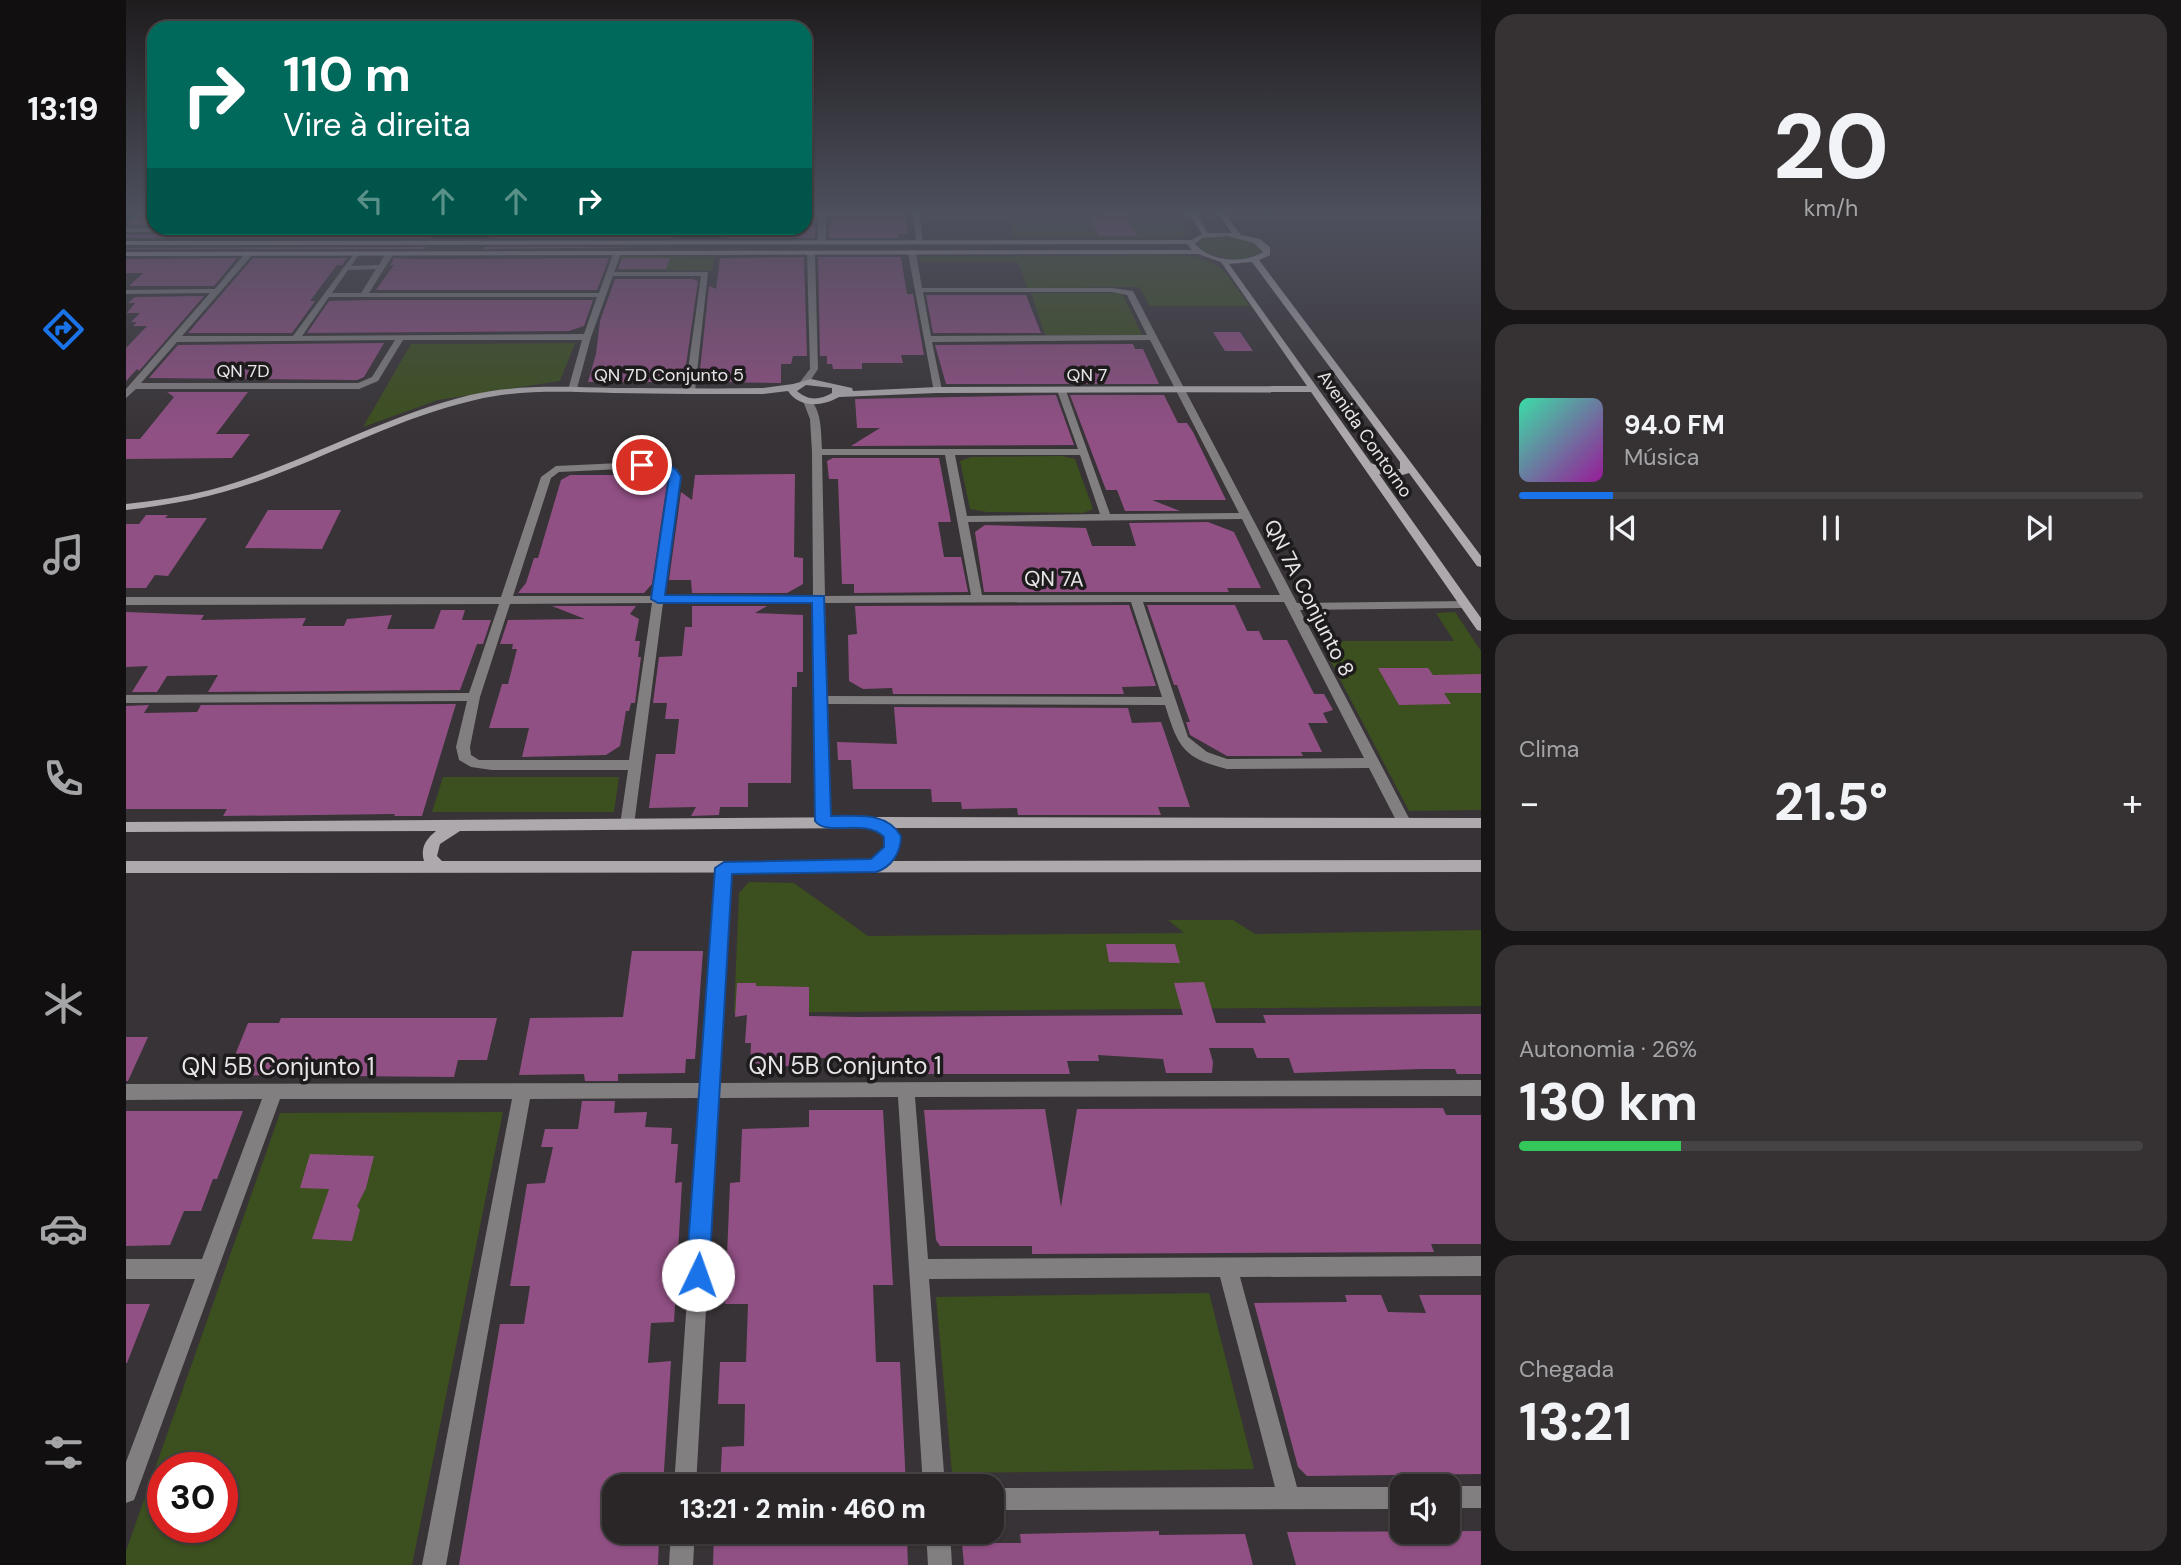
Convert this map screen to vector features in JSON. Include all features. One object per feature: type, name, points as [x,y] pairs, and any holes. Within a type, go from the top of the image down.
[{"type":"main road","name":"Avenida Contorno","points":[[1247,287],[1276,319],[1314,389],[1481,627]]},
{"type":"main road","name":"Avenida Contorno","points":[[1275,287],[1481,564]]},
{"type":"main road","points":[[1276,319],[1301,322]]},
{"type":"main road","points":[[794,391],[805,382],[825,382],[836,390],[827,400],[808,401]]},
{"type":"main road","name":"QN 7","points":[[836,390],[1314,389]]},
{"type":"main road","name":"QN 7D Conjunto 5","points":[[126,507],[176,501],[230,487],[428,412],[473,398],[573,390],[794,391],[808,401]]},
{"type":"main road","points":[[1366,464],[1379,472],[1400,474],[1405,471],[1405,462]]},
{"type":"main road","points":[[126,827],[456,827],[823,821],[1481,823]]},
{"type":"main road","points":[[872,822],[888,829],[892,836],[892,849],[876,865]]},
{"type":"main road","points":[[440,868],[432,862],[430,849],[435,839],[456,827]]},
{"type":"main road","points":[[126,867],[1481,866]]},
{"type":"street","points":[[126,395],[220,287]]},
{"type":"street","points":[[295,339],[332,287]]},
{"type":"street","points":[[363,295],[368,287]]},
{"type":"street","points":[[573,390],[604,287]]},
{"type":"street","points":[[690,391],[703,287]]},
{"type":"street","points":[[805,382],[814,369],[812,287]]},
{"type":"street","points":[[919,287],[937,390]]},
{"type":"street","name":"QN 7A Conjunto 8","points":[[920,290],[1130,293],[1404,822]]},
{"type":"street","points":[[126,292],[216,292]]},
{"type":"street","points":[[326,295],[601,295]]},
{"type":"street","points":[[176,339],[587,337]]},
{"type":"street","points":[[929,339],[1154,337]]},
{"type":"street","name":"QN 7D","points":[[134,386],[352,387],[375,379],[400,339]]},
{"type":"street","points":[[814,369],[825,382]]},
{"type":"street","points":[[1062,390],[1106,517]]},
{"type":"street","points":[[815,419],[827,400]]},
{"type":"street","points":[[808,401],[815,419],[817,452],[823,821]]},
{"type":"street","points":[[817,452],[1082,452]]},
{"type":"street","points":[[949,452],[976,598]]},
{"type":"street","points":[[627,825],[675,477],[673,471],[666,468],[642,465],[566,467],[549,473],[474,697],[463,747],[464,757],[468,761],[492,765],[635,765]]},
{"type":"street","points":[[962,519],[1245,516]]},
{"type":"street","name":"QN 7A","points":[[126,601],[976,598],[1464,604]]},
{"type":"street","points":[[1136,599],[1182,738],[1190,749],[1212,761],[1227,764],[1373,763]]},
{"type":"street","points":[[126,699],[474,697]]},
{"type":"street","points":[[821,700],[1170,701]]},
{"type":"street","points":[[686,1474],[724,868]]},
{"type":"street","name":"QN 5B Conjunto 1","points":[[126,1092],[1481,1088]]},
{"type":"street","points":[[126,1492],[274,1091]]},
{"type":"street","points":[[434,1565],[522,1091]]},
{"type":"street","points":[[906,1091],[933,1474]]},
{"type":"street","points":[[1227,1266],[1289,1498]]},
{"type":"street","points":[[918,1269],[1481,1266]]},
{"type":"street","points":[[126,1269],[210,1269]]},
{"type":"street","points":[[1004,1499],[1390,1497]]},
{"type":"street","points":[[1460,1497],[1481,1497]]},
{"type":"street","points":[[681,1565],[682,1544]]},
{"type":"street","points":[[939,1544],[940,1565]]},
{"type":"green space","points":[[1027,287],[1135,287],[1027,288]]},
{"type":"green space","points":[[1139,287],[1236,287],[1250,306],[1150,306]]},
{"type":"green space","points":[[1031,293],[1122,293],[1142,335],[1045,335]]},
{"type":"green space","points":[[575,343],[560,381],[438,400],[363,427],[411,344]]},
{"type":"green space","points":[[1062,456],[1075,459],[1093,509],[1083,513],[987,512],[970,509],[960,461],[971,457]]},
{"type":"green space","points":[[1455,612],[1481,651],[1481,810],[1409,811],[1320,641],[1454,641],[1436,613]]},
{"type":"green space","points":[[443,777],[619,777],[614,812],[432,812]]},
{"type":"green space","points":[[749,882],[794,883],[868,936],[1184,933],[1168,920],[1233,920],[1255,934],[1481,930],[1481,1006],[734,1013],[739,893]]},
{"type":"green space","points":[[503,1112],[412,1565],[126,1565],[126,1551],[147,1491],[147,1543],[238,1543],[238,1452],[161,1452],[280,1113]]},
{"type":"green space","points":[[1209,1293],[1254,1469],[952,1473],[936,1297]]},
{"type":"building","points":[[228,287],[320,287],[310,301],[315,301],[292,333],[188,333]]},
{"type":"building","points":[[378,287],[598,287],[597,290],[376,290]]},
{"type":"building","points":[[612,287],[697,287],[684,379],[671,382],[588,382],[596,354],[600,321]]},
{"type":"building","points":[[709,287],[805,287],[807,356],[793,356],[791,364],[781,364],[781,383],[713,382],[714,378],[699,379]]},
{"type":"building","points":[[819,287],[906,287],[907,294],[913,294],[924,355],[901,355],[903,363],[862,363],[862,369],[833,369],[832,364],[827,364],[827,356],[820,356]]},
{"type":"building","points":[[926,295],[1026,295],[1041,333],[933,333]]},
{"type":"building","points":[[204,296],[139,371],[137,369],[126,381],[126,348],[147,326],[133,326],[137,322],[131,322],[140,313],[127,313],[135,303],[128,303],[135,297]]},
{"type":"building","points":[[593,300],[584,326],[569,331],[307,333],[329,301]]},
{"type":"building","points":[[1213,332],[1240,332],[1253,351],[1225,351]]},
{"type":"building","points":[[384,343],[364,377],[357,380],[149,378],[178,345]]},
{"type":"building","points":[[1133,344],[1135,349],[1143,349],[1159,384],[946,384],[935,345]]},
{"type":"building","points":[[167,392],[248,392],[216,434],[250,434],[232,458],[126,459],[126,439],[140,439],[174,397]]},
{"type":"building","points":[[1056,395],[1074,445],[851,446],[880,428],[857,428],[855,399]]},
{"type":"building","points":[[1070,395],[1164,395],[1178,423],[1187,423],[1193,432],[1226,500],[1152,500],[1180,511],[1125,511],[1117,490],[1106,490]]},
{"type":"building","points":[[833,458],[939,458],[951,522],[938,522],[944,557],[961,557],[968,592],[854,593],[854,584],[842,584],[838,479],[829,479],[827,461]]},
{"type":"building","points":[[795,474],[794,557],[803,558],[803,584],[787,593],[692,593],[691,580],[669,580],[681,492],[692,500],[695,475]]},
{"type":"building","points":[[570,475],[654,475],[667,483],[652,584],[644,593],[518,593],[526,583],[534,558],[538,558],[561,480]]},
{"type":"building","points":[[268,510],[341,510],[322,549],[245,548]]},
{"type":"building","points":[[146,515],[207,518],[168,576],[155,575],[146,588],[126,588],[126,524],[139,524]]},
{"type":"building","points":[[1208,522],[1234,532],[1261,588],[1227,588],[1229,592],[984,592],[975,532],[985,525],[1086,528],[1092,546],[1136,546],[1129,523]]},
{"type":"building","points":[[1129,605],[1156,686],[1122,687],[1124,694],[893,694],[892,688],[863,689],[849,681],[848,635],[857,634],[855,606]]},
{"type":"building","points":[[1147,605],[1235,605],[1247,631],[1259,631],[1263,640],[1287,640],[1314,694],[1324,694],[1333,710],[1323,713],[1328,723],[1308,723],[1322,752],[1301,752],[1303,756],[1227,756],[1190,735],[1186,722],[1190,722],[1177,685],[1174,685]]},
{"type":"building","points":[[552,606],[636,606],[630,614],[639,619],[635,641],[640,641],[638,657],[641,657],[635,703],[631,703],[629,711],[626,711],[620,746],[606,755],[522,757],[529,728],[489,728],[502,684],[508,684],[517,649],[512,649],[513,644],[500,644],[508,620],[585,619]]},
{"type":"building","points":[[692,606],[767,606],[755,613],[803,615],[803,672],[797,672],[797,687],[792,687],[791,783],[748,783],[748,807],[720,807],[719,815],[691,816],[696,807],[649,808],[656,754],[675,754],[679,719],[665,719],[667,703],[653,703],[659,657],[682,656],[685,627],[692,627]]},
{"type":"building","points":[[441,610],[465,610],[462,620],[491,620],[483,644],[477,644],[460,690],[208,692],[218,675],[167,676],[157,692],[132,692],[148,666],[126,667],[126,612],[204,615],[201,620],[306,618],[302,626],[344,626],[347,619],[392,615],[387,629],[434,629]]},
{"type":"building","points":[[1378,668],[1428,668],[1433,675],[1481,674],[1481,693],[1444,693],[1451,704],[1399,705]]},
{"type":"building","points":[[456,704],[422,816],[223,816],[227,809],[126,809],[126,706],[149,705],[144,713],[197,712],[201,705]]},
{"type":"building","points":[[894,707],[1128,708],[1132,723],[1161,722],[1190,807],[1158,807],[1161,815],[1018,815],[1017,808],[962,809],[961,802],[932,802],[931,789],[853,789],[851,760],[838,760],[837,742],[897,744]]},
{"type":"building","points":[[1106,944],[1175,944],[1180,963],[1109,962]]},
{"type":"building","points":[[632,951],[703,951],[695,1059],[686,1059],[685,1073],[618,1074],[618,1081],[585,1081],[584,1074],[519,1075],[530,1018],[623,1017]]},
{"type":"building","points":[[1204,982],[1216,1023],[1266,1023],[1263,1015],[1481,1014],[1481,1074],[1457,1074],[1455,1069],[1294,1073],[1289,1058],[1257,1058],[1253,1048],[1209,1048],[1213,1062],[1212,1073],[1166,1073],[1163,1059],[1098,1055],[1099,1061],[1067,1061],[1070,1074],[875,1074],[875,1071],[854,1071],[853,1058],[801,1058],[801,1066],[768,1066],[768,1070],[750,1070],[751,1043],[745,1043],[747,1015],[735,1017],[737,983],[809,987],[809,1016],[858,1017],[1183,1015],[1174,983]]},
{"type":"building","points":[[281,1018],[497,1018],[487,1060],[458,1060],[454,1077],[227,1075],[248,1023],[279,1023]]},
{"type":"building","points":[[126,1037],[148,1037],[128,1081],[126,1081]]},
{"type":"building","points":[[582,1101],[615,1101],[614,1113],[647,1112],[645,1127],[672,1128],[671,1144],[678,1144],[675,1183],[682,1182],[674,1322],[651,1323],[648,1363],[671,1361],[664,1474],[602,1474],[602,1544],[659,1544],[658,1565],[459,1565],[500,1324],[524,1324],[530,1286],[510,1286],[527,1184],[545,1183],[553,1147],[541,1147],[545,1129],[578,1129]]},
{"type":"building","points":[[1443,1108],[1446,1115],[1481,1115],[1481,1244],[1431,1244],[1434,1252],[1032,1254],[1032,1246],[940,1246],[936,1240],[924,1110],[1045,1109],[1061,1207],[1077,1109]]},
{"type":"building","points":[[809,1110],[883,1110],[893,1285],[873,1285],[876,1362],[900,1362],[905,1474],[721,1474],[722,1447],[744,1446],[745,1404],[718,1404],[720,1362],[746,1362],[748,1304],[725,1304],[730,1183],[740,1182],[742,1129],[809,1127]]},
{"type":"building","points":[[126,1111],[243,1111],[217,1179],[213,1179],[201,1211],[184,1211],[170,1245],[126,1246]]},
{"type":"building","points":[[310,1154],[374,1156],[366,1188],[357,1206],[360,1210],[352,1241],[312,1239],[329,1189],[300,1188]]},
{"type":"building","points":[[1345,1295],[1381,1295],[1388,1312],[1426,1313],[1419,1295],[1481,1295],[1481,1474],[1307,1476],[1298,1467],[1254,1303],[1347,1302]]},
{"type":"building","points":[[126,1304],[150,1304],[127,1363],[126,1363]]},
{"type":"building","points":[[1159,1531],[1159,1535],[1245,1534],[1253,1565],[964,1565],[962,1544],[1021,1543],[1020,1534]]},
{"type":"building","points":[[1390,1531],[1390,1544],[1460,1544],[1460,1531],[1481,1531],[1481,1565],[1296,1565],[1287,1532]]},
{"type":"building","points":[[714,1544],[907,1544],[908,1565],[713,1565]]},
{"type":"route","points":[[642,465],[666,468],[673,471],[675,477],[658,599],[819,599],[823,821],[872,822],[888,829],[892,836],[892,849],[884,860],[876,865],[724,868],[698,1275]]}]
